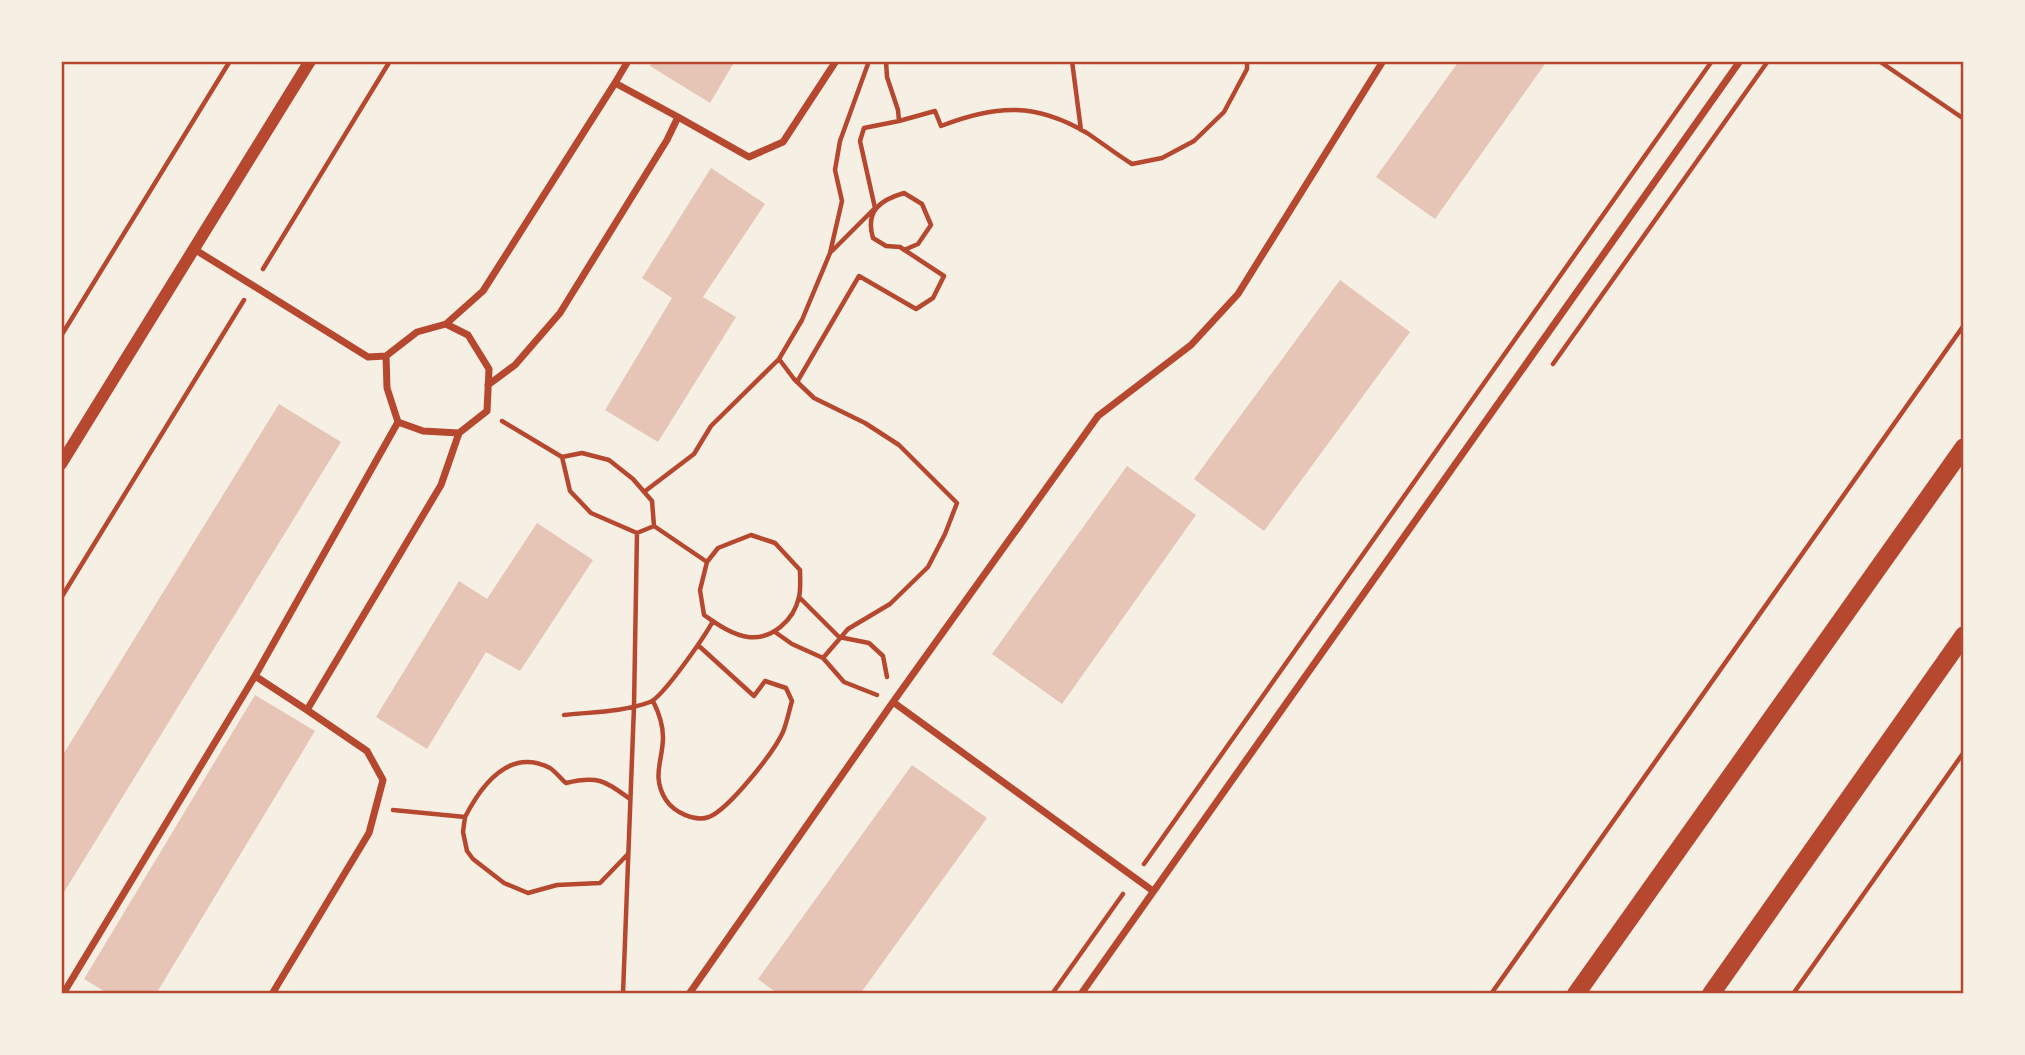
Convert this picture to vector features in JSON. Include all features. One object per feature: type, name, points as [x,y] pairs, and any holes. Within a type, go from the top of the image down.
[{"type":"main road","points":[[1576,994],[1964,447]]},
{"type":"main road","points":[[1711,994],[1964,635]]},
{"type":"street","points":[[61,464],[310,61]]},
{"type":"street","points":[[194,249],[368,357],[386,356],[417,332],[446,324],[483,291],[628,61]]},
{"type":"street","points":[[615,83],[749,158],[783,142],[836,61]]},
{"type":"street","points":[[689,994],[892,702],[1098,416],[1191,345],[1238,294],[1383,61]]},
{"type":"street","points":[[1081,994],[1740,61]]},
{"type":"street","points":[[488,385],[515,365],[560,313],[667,140],[678,117]]},
{"type":"street","points":[[307,709],[441,485],[459,433],[487,411],[489,369],[468,335],[446,324]]},
{"type":"street","points":[[63,994],[255,676],[398,422],[387,388],[386,356]]},
{"type":"street","points":[[398,422],[423,431],[459,433]]},
{"type":"street","points":[[255,676],[367,751],[383,780],[369,833],[272,994]]},
{"type":"street","points":[[892,702],[1153,891]]},
{"type":"path","points":[[61,335],[230,61]]},
{"type":"path","points":[[61,598],[390,61]]},
{"type":"path","points":[[644,492],[694,454],[711,426],[779,359],[802,320],[830,253],[842,201],[835,170],[840,141],[869,61]]},
{"type":"path","points":[[886,61],[887,77],[899,121]]},
{"type":"path","points":[[1072,61],[1082,131]]},
{"type":"path","points":[[797,382],[859,276],[916,309],[933,298],[944,276],[900,247],[886,246],[873,238],[869,226],[875,208],[860,141],[864,128],[935,111],[941,126],[973,114],[1004,110],[1037,112],[1082,131],[1132,164],[1162,158],[1194,141],[1224,112],[1247,69],[1247,61]]},
{"type":"path","points":[[1052,994],[1712,61]]},
{"type":"path","points":[[1880,61],[1964,119]]},
{"type":"path","points":[[830,253],[887,198],[904,193],[922,204],[931,225],[918,244],[904,250]]},
{"type":"path","points":[[1491,994],[1964,325]]},
{"type":"path","points":[[779,359],[814,398],[866,423],[899,445],[957,503],[928,567],[890,604],[839,636],[823,658]]},
{"type":"path","points":[[487,411],[562,457],[582,453],[609,460],[632,479],[652,501],[654,526]]},
{"type":"path","points":[[562,457],[570,491],[592,513],[637,533],[654,526]]},
{"type":"path","points":[[654,526],[707,562]]},
{"type":"path","points":[[623,994],[634,706],[637,533]]},
{"type":"path","points":[[751,535],[775,543],[800,570],[799,597],[789,619],[775,632],[749,637],[727,630],[704,615],[700,590],[707,562],[718,548],[751,535]]},
{"type":"path","points":[[799,597],[839,636],[869,643],[883,656],[892,702]]},
{"type":"path","points":[[564,715],[653,701],[699,646],[713,621]]},
{"type":"path","points":[[775,632],[792,644],[823,658],[844,682],[892,702]]},
{"type":"path","points":[[653,701],[660,715],[663,738],[657,779],[667,801],[687,817],[708,817],[729,802],[764,763],[782,732],[792,701],[786,688],[765,681],[754,695],[699,646]]},
{"type":"path","points":[[1793,994],[1964,752]]},
{"type":"path","points":[[628,854],[600,883],[557,886],[528,893],[504,883],[472,859],[467,851],[463,832],[465,817],[477,793],[492,776],[512,765],[530,763],[550,769],[566,783],[581,779],[606,781],[630,800]]},
{"type":"path","points":[[376,808],[465,817]]},
{"type":"building","points":[[653,61],[735,61],[710,103],[650,66]]},
{"type":"building","points":[[1459,61],[1547,61],[1435,219],[1376,177]]},
{"type":"building","points":[[711,168],[765,204],[703,297],[736,317],[658,442],[605,410],[672,298],[642,278]]},
{"type":"building","points":[[1340,280],[1410,332],[1264,531],[1194,479]]},
{"type":"building","points":[[279,404],[341,442],[61,897],[61,758]]},
{"type":"building","points":[[1127,466],[1196,515],[1062,704],[992,654]]},
{"type":"building","points":[[537,523],[593,560],[520,671],[486,652],[427,749],[376,717],[459,581],[487,599]]},
{"type":"building","points":[[255,695],[315,731],[156,994],[109,994],[84,979]]},
{"type":"building","points":[[912,765],[987,818],[860,994],[778,994],[758,979]]}]
